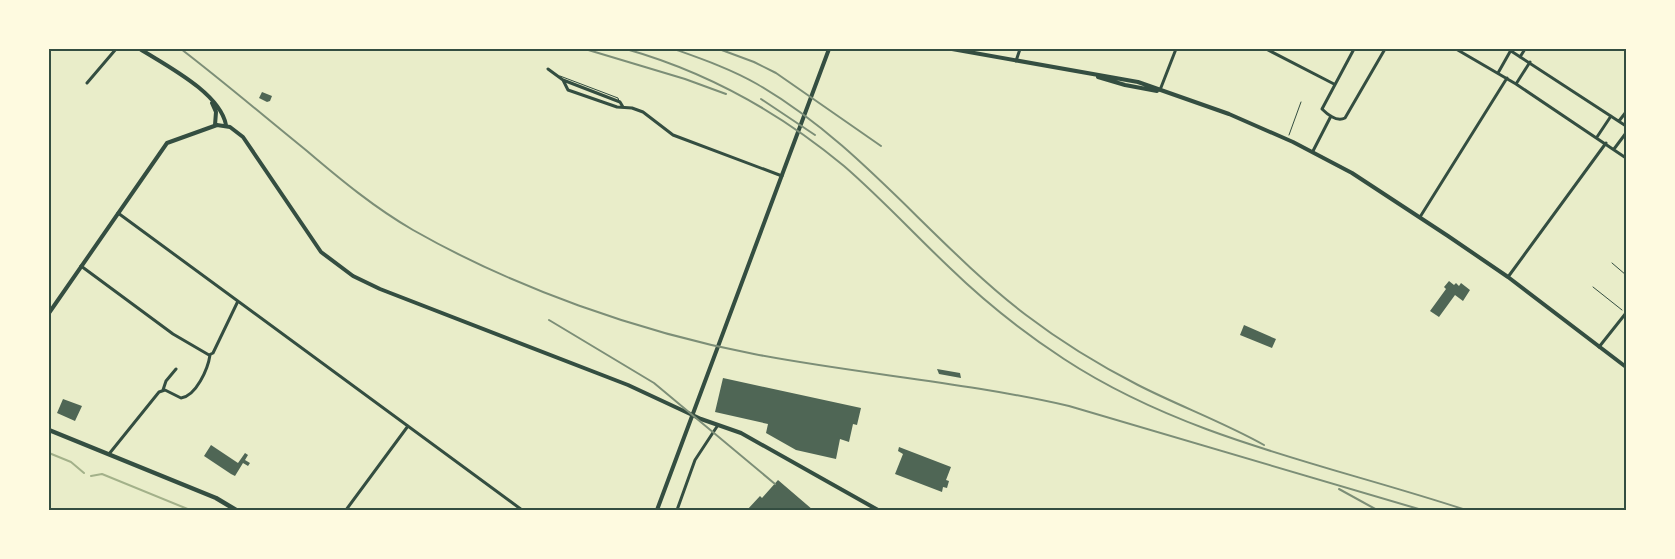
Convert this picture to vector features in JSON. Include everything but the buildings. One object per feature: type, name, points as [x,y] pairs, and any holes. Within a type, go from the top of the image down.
[{"type":"main road","points":[[49,430],[216,498],[236,510]]},
{"type":"street","points":[[87,84],[116,49]]},
{"type":"street","points":[[140,49],[202,91],[219,108],[226,125]]},
{"type":"street","points":[[657,510],[829,49]]},
{"type":"street","points":[[952,49],[1092,75],[1130,86],[1160,91],[1220,111],[1313,151],[1352,173],[1508,277],[1626,367]]},
{"type":"street","points":[[1016,61],[1020,49]]},
{"type":"street","points":[[1160,91],[1176,49]]},
{"type":"street","points":[[1266,49],[1334,84]]},
{"type":"street","points":[[1354,49],[1322,109],[1331,116],[1341,120],[1345,118],[1385,49]]},
{"type":"street","points":[[1456,49],[1507,78],[1626,158]]},
{"type":"street","points":[[1520,56],[1525,49]]},
{"type":"street","points":[[1498,73],[1510,50],[1626,126]]},
{"type":"street","points":[[1516,84],[1530,62]]},
{"type":"street","points":[[548,69],[557,74],[568,90],[617,107],[643,112],[673,135],[782,176]]},
{"type":"street","points":[[1420,217],[1507,78]]},
{"type":"street","points":[[562,80],[620,102],[623,107]]},
{"type":"street","points":[[202,91],[215,108],[215,125]]},
{"type":"street","points":[[1619,121],[1626,112]]},
{"type":"street","points":[[1313,151],[1331,116]]},
{"type":"street","points":[[1597,137],[1611,116]]},
{"type":"street","points":[[49,313],[167,143],[215,125],[226,125],[237,130],[243,137],[313,242],[335,264],[353,276],[440,313],[479,326],[628,385],[751,438],[878,510]]},
{"type":"street","points":[[1614,149],[1626,132]]},
{"type":"street","points":[[1508,277],[1606,143]]},
{"type":"street","points":[[118,213],[522,510]]},
{"type":"street","points":[[81,266],[173,334],[210,355]]},
{"type":"street","points":[[163,390],[178,398],[186,397],[207,370],[210,355],[214,352],[238,301]]},
{"type":"street","points":[[1599,346],[1626,313]]},
{"type":"street","points":[[109,454],[156,395],[163,390],[166,381],[176,369]]},
{"type":"street","points":[[677,510],[695,460],[718,425]]},
{"type":"street","points":[[346,510],[408,426]]},
{"type":"lane","points":[[557,74],[618,98],[620,102]]},
{"type":"path","points":[[1287,139],[1301,102]]},
{"type":"path","points":[[1612,263],[1626,275]]},
{"type":"path","points":[[1593,287],[1626,313]]},
{"type":"waterway","points":[[49,453],[71,462],[84,473]]},
{"type":"waterway","points":[[91,476],[102,474],[190,510]]},
{"type":"railway","points":[[181,49],[345,183],[399,221],[452,251],[493,271],[579,306],[667,334],[754,354],[951,384],[1069,406],[1422,510]]},
{"type":"railway","points":[[585,49],[685,79],[726,94]]},
{"type":"railway","points":[[626,49],[656,58],[713,82],[768,111],[794,128],[858,178],[963,281],[1005,316],[1064,359],[1111,387],[1159,410],[1260,448],[1466,510]]},
{"type":"railway","points":[[674,49],[737,74],[795,108],[863,164],[992,287],[1052,334],[1094,361],[1138,385],[1264,445]]},
{"type":"railway","points":[[719,49],[754,62],[776,73],[881,146]]},
{"type":"railway","points":[[761,99],[815,135]]},
{"type":"railway","points":[[549,320],[654,383],[775,484]]},
{"type":"railway","points":[[1339,489],[1377,510]]}]
